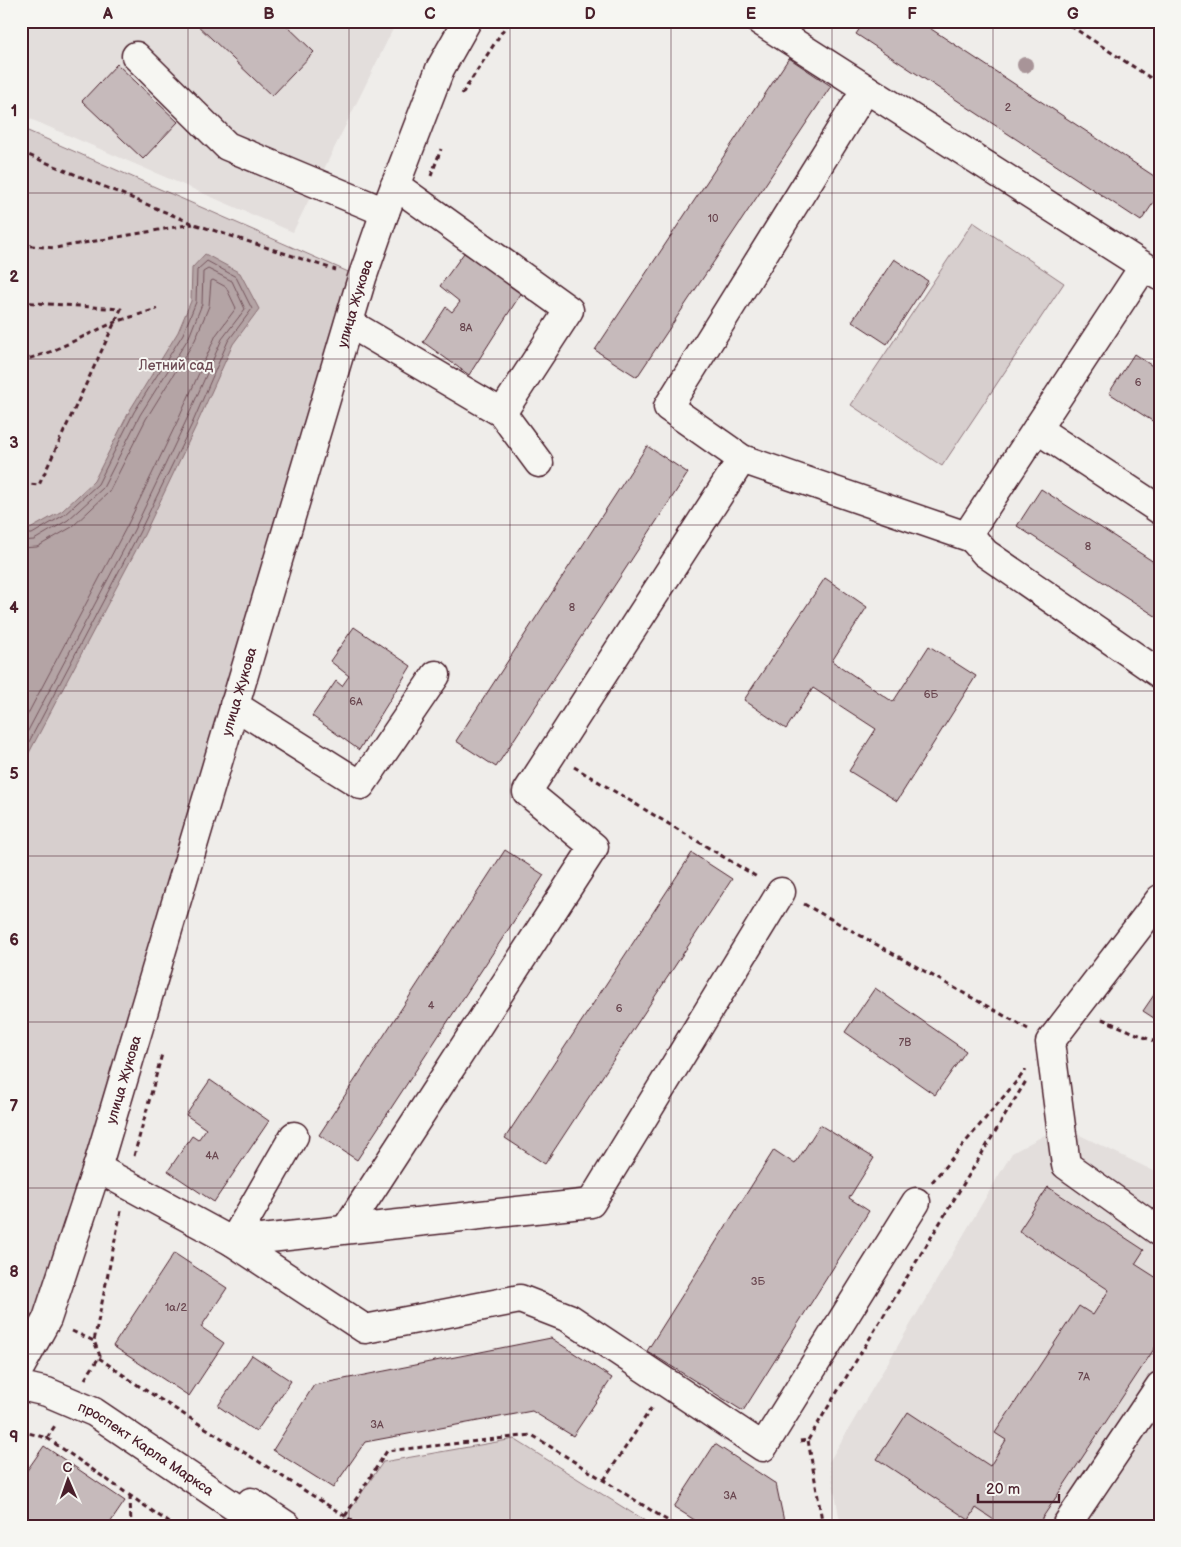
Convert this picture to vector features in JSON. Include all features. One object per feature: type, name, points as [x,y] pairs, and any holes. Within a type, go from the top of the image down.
[{"type":"street","name":"улица Жукова","points":[[21,1366],[47,1318],[97,1168],[362,278],[384,212],[440,69],[467,21]]},
{"type":"street","points":[[760,21],[1152,271],[1038,429],[973,526],[972,538]]},
{"type":"street","points":[[136,56],[227,146],[384,212]]},
{"type":"street","points":[[866,89],[668,407],[742,459],[972,538],[985,553],[1160,674]]},
{"type":"street","points":[[395,185],[569,310],[502,413]]},
{"type":"street","points":[[349,323],[502,413],[538,463]]},
{"type":"street","points":[[1038,429],[1160,510]]},
{"type":"street","points":[[346,1229],[594,847],[528,792],[742,459]]},
{"type":"street","points":[[234,705],[361,785],[436,675]]},
{"type":"street","points":[[233,1242],[591,1203],[781,892]]},
{"type":"street","points":[[1160,899],[1050,1042],[1066,1165],[1160,1232]]},
{"type":"street","points":[[233,1242],[294,1136]]},
{"type":"street","points":[[97,1168],[233,1242],[365,1329],[520,1299],[569,1318],[763,1447],[916,1202]]},
{"type":"street","name":"проспект Карла Маркса","points":[[21,1386],[71,1401],[94,1412],[263,1526]]},
{"type":"street","points":[[1066,1526],[1160,1386]]},
{"type":"street","points":[[71,1401],[105,1406],[287,1526]]},
{"type":"path","points":[[1063,21],[1160,84]]},
{"type":"path","points":[[21,152],[194,224],[362,278]]},
{"type":"path","points":[[21,245],[55,248],[194,224]]},
{"type":"path","points":[[21,302],[121,309],[39,485],[21,483]]},
{"type":"path","points":[[21,361],[50,352],[115,322],[157,310]]},
{"type":"path","points":[[1076,1008],[1160,1044]]},
{"type":"path","points":[[916,1202],[1050,1042]]},
{"type":"path","points":[[823,1526],[808,1440],[1050,1042]]},
{"type":"path","points":[[71,1401],[100,1356],[94,1341],[126,1185]]},
{"type":"path","points":[[99,1358],[138,1386],[360,1526]]},
{"type":"path","points":[[604,1480],[668,1384]]},
{"type":"path","points":[[21,1431],[47,1438],[174,1526]]},
{"type":"path","points":[[345,1516],[387,1451],[532,1435],[676,1526]]},
{"type":"path","points":[[763,1447],[808,1440]]},
{"type":"path","points":[[130,1496],[131,1526]]},
{"type":"shaded area","points":[[21,21],[397,21],[293,232],[21,115]]},
{"type":"shaded area","points":[[1061,1126],[1160,1174],[1160,1526],[841,1526],[829,1462],[1012,1153]]},
{"type":"green space","name":"Летний сад","points":[[21,128],[362,278],[97,1168],[21,1360]]},
{"type":"green space","points":[[973,222],[1064,283],[942,466],[851,405]]},
{"type":"green space","points":[[514,1439],[653,1526],[339,1526],[383,1462]]},
{"type":"water","points":[[205,254],[240,273],[259,309],[233,344],[144,535],[21,768],[21,530],[30,529],[62,511],[94,481],[130,410],[178,332],[191,301],[192,268]]},
{"type":"building","points":[[193,21],[282,21],[314,52],[272,96]]},
{"type":"building","points":[[865,21],[919,21],[1160,180],[1160,193],[1141,221],[856,34]]},
{"type":"building","points":[[789,58],[831,86],[637,377],[595,350]]},
{"type":"building","points":[[117,64],[178,122],[143,159],[82,101]]},
{"type":"building","points":[[464,253],[522,292],[469,375],[423,342],[446,307],[452,312],[460,302],[440,286]]},
{"type":"building","points":[[894,259],[928,281],[887,344],[852,321]]},
{"type":"building","points":[[1134,354],[1160,371],[1160,426],[1109,393]]},
{"type":"building","points":[[647,446],[688,473],[496,767],[456,741]]},
{"type":"building","points":[[1041,489],[1160,566],[1160,619],[1017,526]]},
{"type":"building","points":[[825,578],[867,607],[832,661],[893,702],[929,646],[976,676],[897,801],[849,771],[876,729],[813,688],[786,729],[744,700]]},
{"type":"building","points":[[354,627],[411,666],[359,750],[312,716],[336,681],[342,686],[349,676],[330,661]]},
{"type":"building","points":[[505,850],[544,875],[357,1160],[319,1135]]},
{"type":"building","points":[[692,853],[732,879],[545,1164],[505,1138]]},
{"type":"building","points":[[1160,986],[1160,1022],[1143,1011]]},
{"type":"building","points":[[875,988],[966,1051],[935,1095],[845,1032]]},
{"type":"building","points":[[210,1080],[269,1121],[214,1202],[168,1171],[192,1136],[198,1140],[206,1129],[186,1115]]},
{"type":"building","points":[[820,1125],[874,1158],[849,1198],[869,1211],[743,1411],[647,1351],[774,1150],[795,1164]]},
{"type":"building","points":[[1048,1187],[1144,1250],[1135,1264],[1160,1280],[1160,1340],[1037,1526],[1003,1526],[976,1508],[969,1520],[877,1459],[908,1412],[990,1466],[1006,1440],[995,1433],[1079,1306],[1093,1315],[1109,1290],[1019,1231]]},
{"type":"building","points":[[174,1253],[227,1288],[201,1327],[224,1343],[189,1396],[113,1346]]},
{"type":"building","points":[[551,1338],[612,1378],[573,1436],[532,1411],[365,1442],[333,1488],[273,1450],[314,1385]]},
{"type":"building","points":[[252,1355],[291,1381],[256,1432],[218,1406]]},
{"type":"building","points":[[715,1444],[776,1484],[785,1526],[704,1526],[674,1507]]},
{"type":"building","points":[[44,1446],[125,1501],[108,1526],[21,1526],[21,1479]]}]
